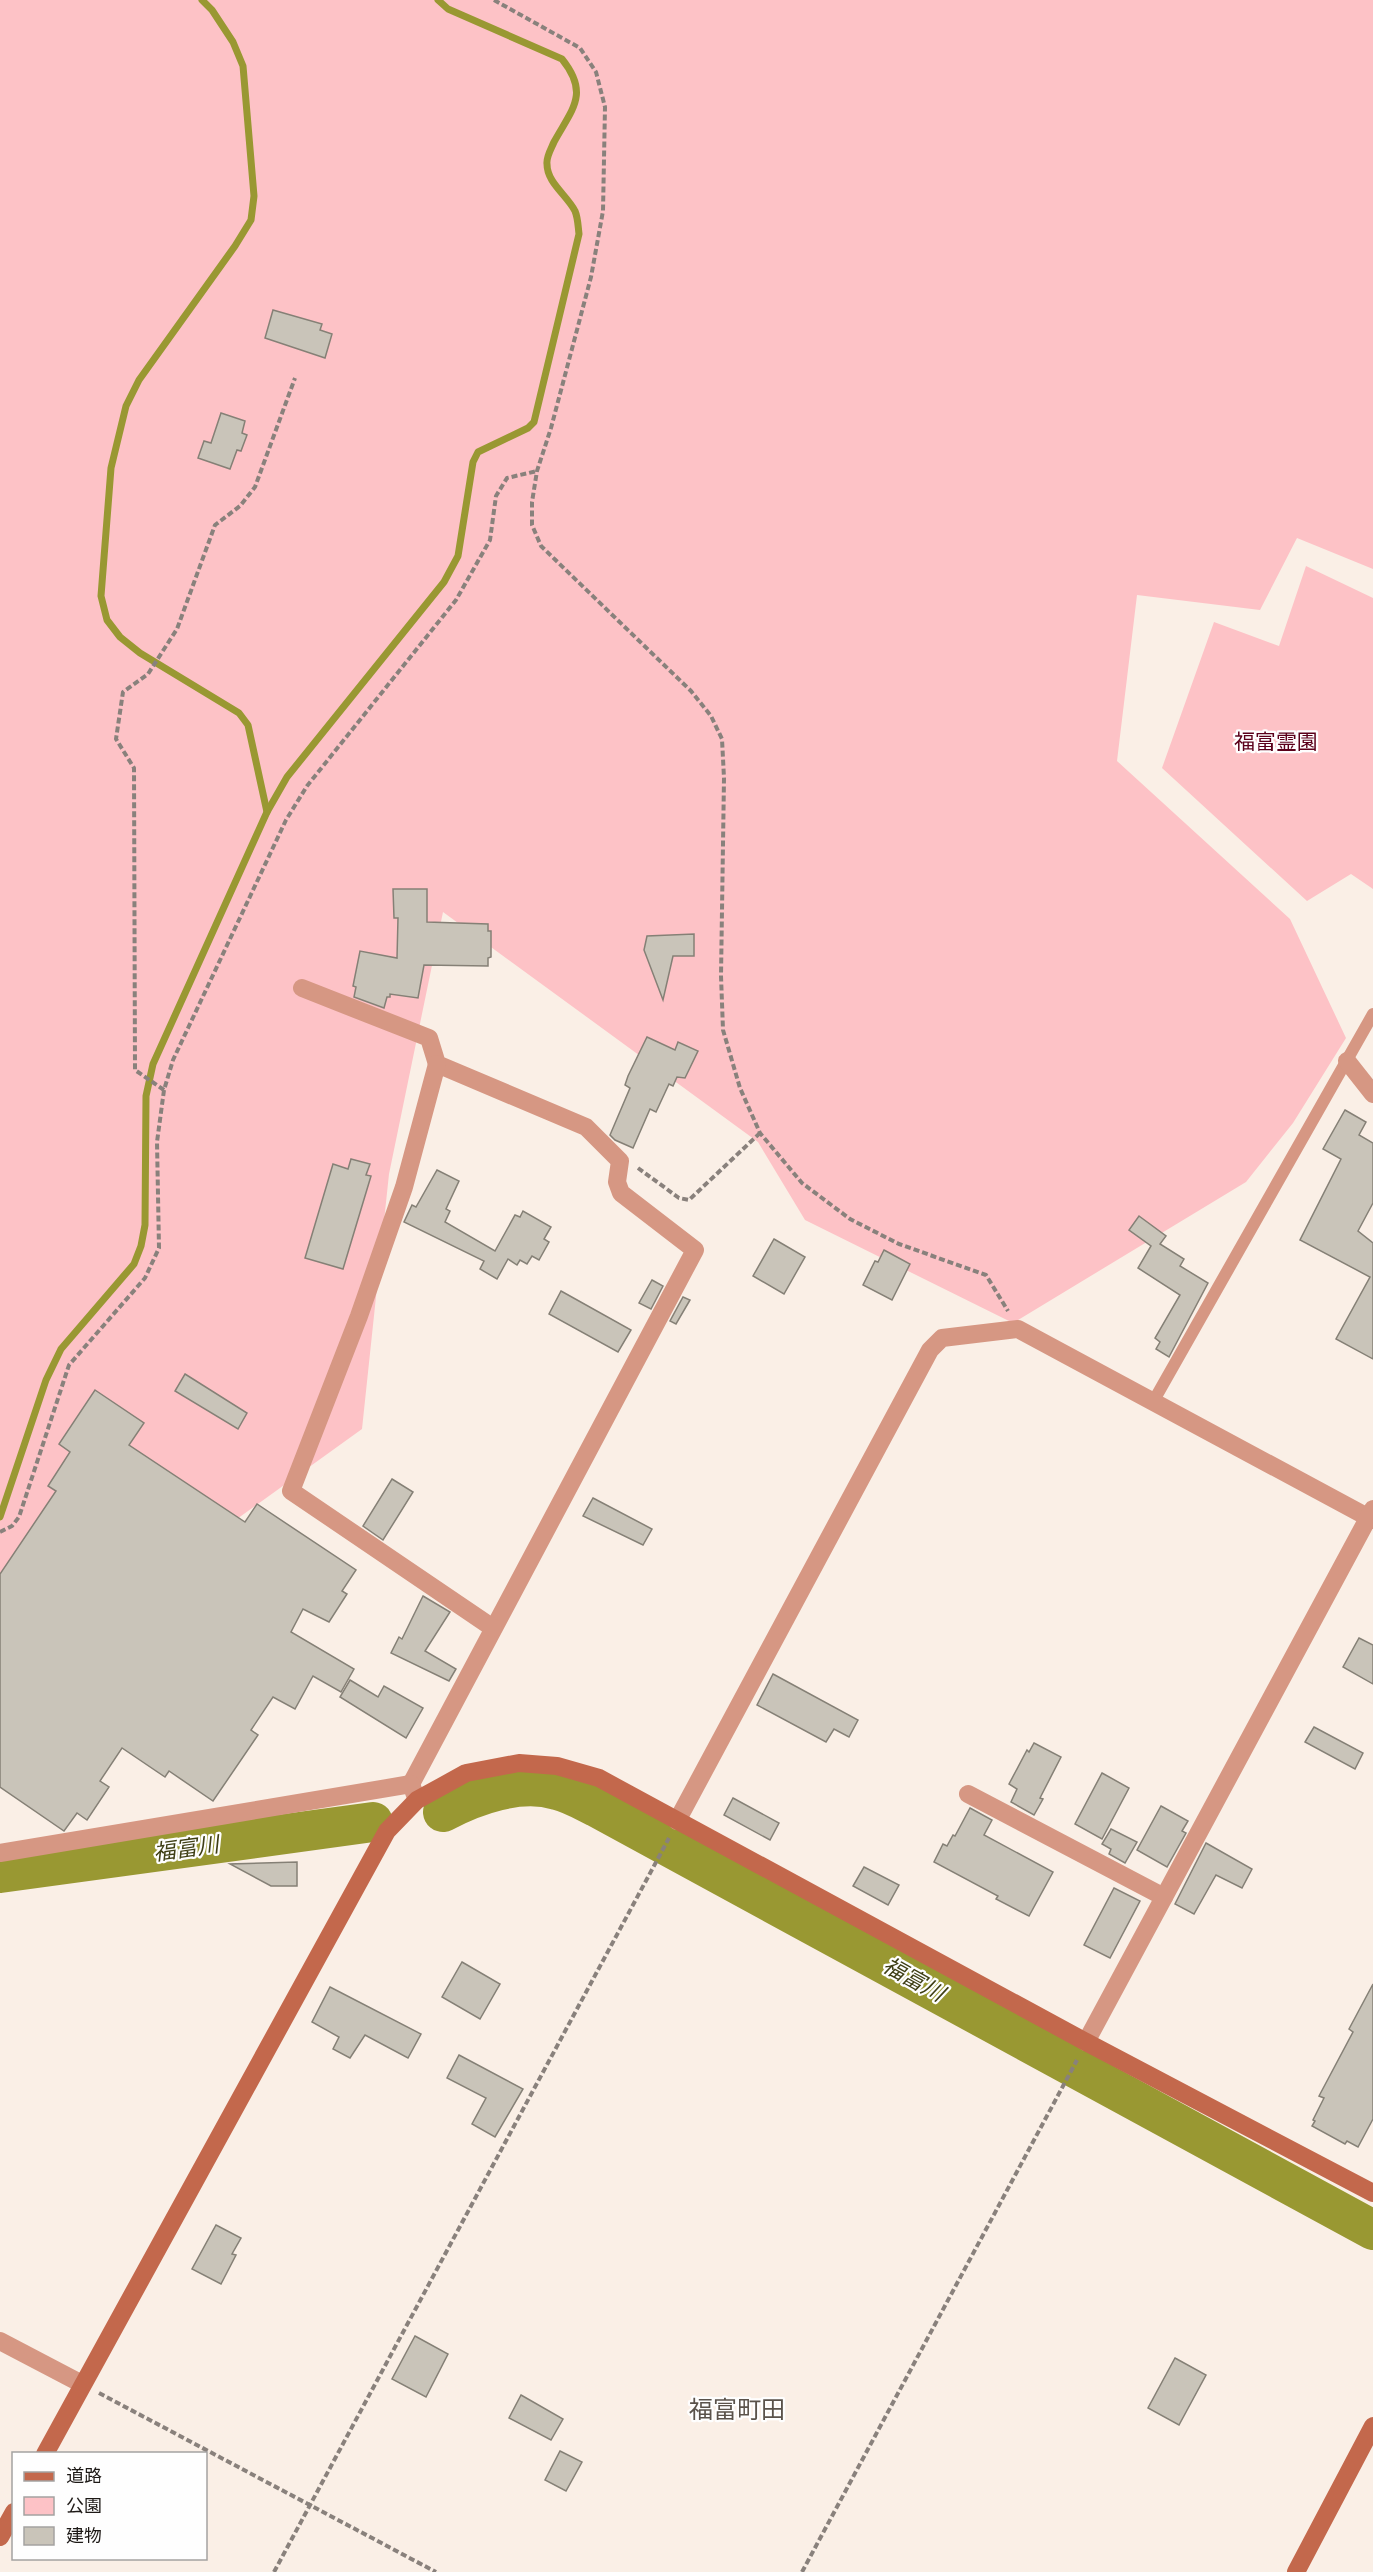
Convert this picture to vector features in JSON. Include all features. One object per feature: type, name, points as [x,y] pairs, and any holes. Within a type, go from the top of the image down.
[{"type":"street","points":[[302,988],[429,1038],[437,1064],[404,1187],[359,1316],[291,1491],[493,1628]]},
{"type":"street","points":[[1347,1060],[1373,1094]]},
{"type":"street","points":[[46,2452],[387,1831],[414,1792],[493,1628],[695,1250],[621,1193],[617,1182],[620,1161],[586,1127],[437,1064]]},
{"type":"street","points":[[673,1829],[930,1350],[942,1338],[1018,1329],[1371,1516],[1083,2049]]},
{"type":"street","points":[[0,1853],[414,1792],[466,1773],[519,1763],[557,1766],[599,1778],[673,1829],[1083,2049],[1373,2193]]},
{"type":"street","points":[[968,1794],[1164,1897]]},
{"type":"street","points":[[0,2341],[82,2384]]},
{"type":"street","points":[[1296,2572],[1373,2426]]},
{"type":"street","points":[[0,2537],[12,2516]]},
{"type":"lane","points":[[1153,1402],[1373,1014]]},
{"type":"path","points":[[494,0],[580,48],[596,72],[604,107],[603,212],[591,277],[551,428],[537,471],[532,502],[532,525],[542,546],[691,691],[711,716],[722,739],[724,778],[723,1030],[740,1088],[760,1133],[802,1183],[850,1219],[899,1244],[986,1275],[1018,1329]]},
{"type":"path","points":[[163,1089],[135,1070],[134,768],[116,739],[123,692],[148,674],[177,629],[215,525],[240,506],[255,487],[295,378]]},
{"type":"path","points":[[0,1532],[12,1526],[19,1517],[69,1365],[145,1278],[159,1248],[158,1142],[163,1089],[173,1060],[286,820],[307,786],[456,600],[490,540],[496,496],[507,478],[537,471]]},
{"type":"path","points":[[620,1161],[642,1170],[679,1198],[689,1200],[760,1133]]},
{"type":"path","points":[[274,2572],[673,1829]]},
{"type":"path","points":[[802,2572],[1083,2049]]},
{"type":"path","points":[[82,2384],[436,2572]]},
{"type":"green space","points":[[0,0],[1373,0],[1373,569],[1297,538],[1260,610],[1137,595],[1117,761],[1290,919],[1346,1038],[1293,1123],[1246,1182],[1013,1323],[805,1220],[758,1142],[443,912],[389,1174],[362,1429],[166,1570],[0,1649]]},
{"type":"green space","name":"福富霊園","points":[[1306,566],[1373,598],[1373,889],[1351,874],[1307,901],[1162,768],[1214,622],[1279,646]]},
{"type":"building","points":[[273,310],[322,324],[320,330],[332,334],[325,358],[265,338]]},
{"type":"building","points":[[221,413],[245,421],[242,433],[247,435],[241,451],[237,450],[230,469],[198,458],[204,441],[211,443]]},
{"type":"building","points":[[393,889],[427,889],[427,922],[488,924],[488,931],[491,931],[491,957],[488,958],[488,966],[424,965],[418,998],[390,994],[384,1008],[354,997],[356,987],[353,986],[360,951],[397,958],[398,918],[394,918]]},
{"type":"building","points":[[694,934],[694,956],[673,956],[663,1000],[644,950],[647,936]]},
{"type":"building","points":[[647,1037],[675,1050],[678,1042],[698,1051],[685,1078],[677,1077],[673,1086],[669,1084],[656,1112],[650,1109],[633,1148],[615,1140],[610,1135],[630,1088],[625,1085],[628,1076]]},
{"type":"building","points":[[1345,1110],[1366,1122],[1359,1135],[1373,1143],[1373,1203],[1358,1231],[1373,1243],[1373,1359],[1336,1339],[1370,1277],[1300,1240],[1341,1159],[1323,1149]]},
{"type":"building","points":[[351,1159],[370,1164],[366,1175],[371,1176],[343,1269],[305,1258],[333,1164],[348,1169]]},
{"type":"building","points":[[437,1170],[459,1181],[446,1209],[450,1211],[445,1222],[495,1251],[515,1215],[520,1217],[523,1211],[551,1227],[544,1239],[549,1242],[539,1260],[532,1256],[527,1264],[520,1260],[517,1265],[508,1259],[497,1279],[480,1269],[484,1261],[404,1222],[412,1205],[416,1207]]},
{"type":"building","points":[[1139,1216],[1166,1236],[1160,1244],[1184,1259],[1180,1266],[1208,1283],[1169,1357],[1156,1349],[1160,1342],[1155,1338],[1180,1295],[1138,1268],[1151,1246],[1129,1230]]},
{"type":"building","points":[[774,1239],[805,1257],[784,1294],[753,1276]]},
{"type":"building","points":[[884,1250],[910,1264],[892,1300],[863,1285],[875,1261],[878,1262]]},
{"type":"building","points":[[652,1280],[663,1286],[651,1309],[639,1303]]},
{"type":"building","points":[[561,1291],[631,1330],[618,1352],[549,1314]]},
{"type":"building","points":[[683,1297],[690,1300],[676,1324],[670,1321]]},
{"type":"building","points":[[185,1374],[247,1413],[238,1429],[175,1391]]},
{"type":"building","points":[[95,1390],[144,1423],[129,1445],[245,1522],[257,1504],[356,1570],[342,1591],[347,1594],[329,1622],[303,1609],[291,1632],[354,1669],[341,1692],[313,1676],[295,1709],[273,1697],[251,1730],[258,1735],[213,1801],[169,1771],[165,1777],[122,1748],[100,1781],[109,1787],[87,1820],[77,1813],[64,1831],[0,1787],[0,1574],[56,1491],[48,1486],[70,1452],[59,1444]]},
{"type":"building","points":[[392,1479],[413,1492],[383,1540],[363,1526]]},
{"type":"building","points":[[593,1498],[652,1529],[643,1545],[583,1516]]},
{"type":"building","points":[[423,1596],[450,1612],[425,1651],[456,1669],[449,1681],[391,1653],[399,1637],[402,1639]]},
{"type":"building","points":[[1359,1638],[1373,1645],[1373,1684],[1343,1667]]},
{"type":"building","points":[[773,1674],[858,1720],[849,1737],[834,1729],[826,1742],[757,1705]]},
{"type":"building","points":[[350,1680],[378,1697],[384,1686],[423,1708],[406,1738],[340,1697]]},
{"type":"building","points":[[1314,1727],[1363,1753],[1355,1769],[1305,1742]]},
{"type":"building","points":[[1034,1743],[1061,1757],[1034,1815],[1011,1802],[1017,1789],[1009,1784],[1027,1750],[1029,1752]]},
{"type":"building","points":[[1102,1773],[1129,1788],[1102,1839],[1075,1824]]},
{"type":"building","points":[[733,1798],[779,1823],[770,1840],[724,1815]]},
{"type":"building","points":[[1161,1806],[1188,1821],[1182,1831],[1186,1833],[1167,1867],[1137,1850]]},
{"type":"building","points":[[970,1808],[992,1820],[984,1835],[1053,1872],[1029,1916],[996,1899],[998,1896],[934,1862],[943,1844],[947,1846],[953,1835],[955,1836]]},
{"type":"building","points":[[1111,1829],[1137,1842],[1125,1863],[1109,1854],[1111,1849],[1102,1844]]},
{"type":"building","points":[[1206,1843],[1252,1869],[1242,1888],[1216,1875],[1194,1914],[1175,1904]]},
{"type":"building","points":[[297,1862],[297,1886],[271,1886],[230,1864]]},
{"type":"building","points":[[864,1867],[899,1885],[888,1905],[853,1886]]},
{"type":"building","points":[[1114,1888],[1140,1901],[1110,1958],[1084,1945]]},
{"type":"building","points":[[462,1962],[500,1984],[480,2019],[442,1997]]},
{"type":"building","points":[[1373,1984],[1373,2119],[1358,2147],[1347,2141],[1345,2144],[1312,2126],[1324,2098],[1319,2096],[1353,2032],[1349,2029]]},
{"type":"building","points":[[330,1987],[421,2034],[408,2058],[365,2035],[350,2058],[333,2049],[339,2037],[312,2022]]},
{"type":"building","points":[[459,2055],[523,2089],[495,2137],[472,2124],[486,2098],[447,2078]]},
{"type":"building","points":[[216,2225],[241,2238],[232,2254],[236,2255],[221,2284],[192,2269]]},
{"type":"building","points":[[415,2336],[448,2354],[426,2397],[392,2379]]},
{"type":"building","points":[[1175,2358],[1206,2375],[1179,2425],[1148,2408]]},
{"type":"building","points":[[521,2395],[563,2419],[551,2440],[509,2418]]},
{"type":"building","points":[[560,2451],[582,2462],[566,2491],[545,2480]]},
{"type":"waterway","points":[[0,1517],[46,1380],[61,1349],[134,1264],[141,1246],[145,1225],[146,1096],[153,1064],[267,812],[248,725],[239,713],[140,653],[120,637],[107,620],[101,596],[111,468],[126,406],[139,380],[235,246],[251,220],[254,196],[243,66],[233,42],[212,10],[202,0]]},
{"type":"waterway","points":[[267,812],[287,777],[444,582],[458,556],[473,462],[478,452],[528,428],[534,422],[579,234],[575,211],[550,177],[547,164],[550,150],[575,101],[577,92],[570,71],[562,59],[448,9],[438,0]]},
{"type":"waterway","name":"福富川","points":[[443,1812],[498,1790],[528,1786],[543,1787],[572,1795],[1373,2230]]},
{"type":"waterway","name":"福富川","points":[[0,1873],[373,1822]]},
{"type":"district","name":"福富町田","points":[[737,2410]]}]
